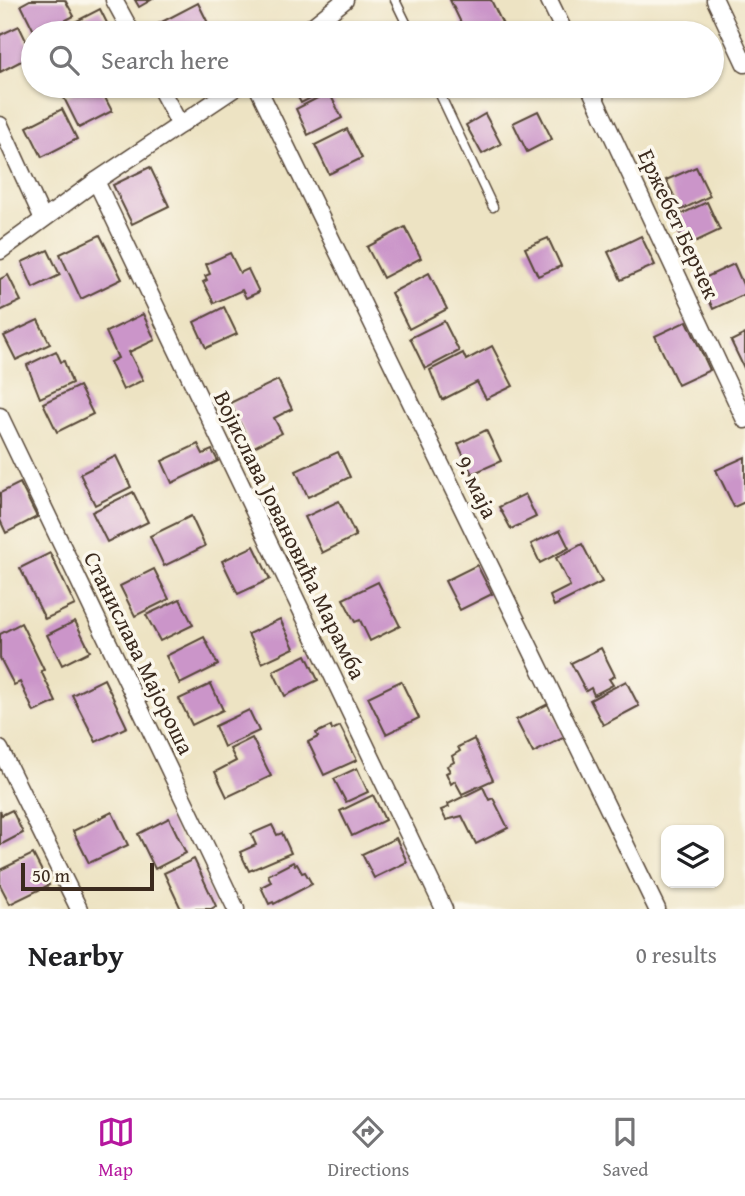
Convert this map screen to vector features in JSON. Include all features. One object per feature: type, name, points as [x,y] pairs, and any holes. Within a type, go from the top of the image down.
[{"type":"street","points":[[114,0],[125,21]]},
{"type":"street","points":[[319,21],[345,0]]},
{"type":"street","points":[[550,0],[560,21]]},
{"type":"street","points":[[715,0],[745,64]]},
{"type":"street","points":[[165,98],[180,125]]},
{"type":"street","points":[[0,251],[96,181],[220,98]]},
{"type":"street","name":"9. маја","points":[[263,98],[657,909]]},
{"type":"street","name":"Ержебет Берчек","points":[[595,98],[745,421]]},
{"type":"street","points":[[0,125],[43,219]]},
{"type":"street","name":"Војислава Јовановића Марамба","points":[[96,181],[444,909]]},
{"type":"street","name":"Станислава Мајороша","points":[[0,416],[236,909]]},
{"type":"street","points":[[0,749],[79,909]]},
{"type":"lane","points":[[395,0],[405,21]]},
{"type":"lane","points":[[442,98],[493,207]]},
{"type":"building","points":[[30,0],[65,0],[74,16],[64,21],[29,21],[21,5]]},
{"type":"building","points":[[135,0],[151,0],[139,7]]},
{"type":"building","points":[[450,0],[491,0],[501,21],[460,21]]},
{"type":"building","points":[[198,3],[207,21],[164,21]]},
{"type":"building","points":[[100,9],[106,21],[77,21]]},
{"type":"building","points":[[19,26],[21,30],[21,61],[0,72],[0,35]]},
{"type":"building","points":[[64,98],[105,98],[112,111],[79,128]]},
{"type":"building","points":[[298,98],[311,98],[301,103]]},
{"type":"building","points":[[317,98],[332,98],[342,118],[308,135],[296,109]]},
{"type":"building","points":[[62,109],[77,139],[42,157],[27,127]]},
{"type":"building","points":[[538,111],[552,139],[527,152],[513,123]]},
{"type":"building","points":[[485,114],[501,144],[482,154],[466,125]]},
{"type":"building","points":[[347,129],[362,158],[329,174],[315,145]]},
{"type":"building","points":[[150,167],[169,206],[132,224],[113,185]]},
{"type":"building","points":[[696,167],[710,196],[681,210],[666,180]]},
{"type":"building","points":[[707,202],[720,230],[686,246],[673,218]]},
{"type":"building","points":[[405,227],[421,258],[383,278],[367,247]]},
{"type":"building","points":[[100,235],[122,279],[81,299],[60,254]]},
{"type":"building","points":[[641,236],[655,265],[621,280],[608,252]]},
{"type":"building","points":[[548,238],[561,266],[538,276],[525,248]]},
{"type":"building","points":[[48,250],[60,275],[33,288],[22,262]]},
{"type":"building","points":[[230,253],[240,273],[248,269],[259,292],[246,298],[242,290],[214,303],[203,282],[207,280],[205,276],[210,274],[206,264]]},
{"type":"building","points":[[734,264],[745,294],[713,309],[700,280]]},
{"type":"building","points":[[429,273],[447,309],[409,329],[391,293]]},
{"type":"building","points":[[8,275],[21,301],[0,311],[0,279]]},
{"type":"building","points":[[224,307],[237,334],[206,348],[194,322]]},
{"type":"building","points":[[143,314],[155,340],[129,352],[143,380],[123,390],[110,362],[118,358],[106,332]]},
{"type":"building","points":[[38,320],[50,344],[16,360],[4,336]]},
{"type":"building","points":[[444,321],[459,351],[425,369],[410,338]]},
{"type":"building","points":[[687,321],[710,370],[678,385],[655,336]]},
{"type":"building","points":[[745,334],[745,370],[731,341]]},
{"type":"building","points":[[492,346],[513,386],[486,399],[477,382],[442,400],[430,370],[463,353],[466,360]]},
{"type":"building","points":[[56,351],[61,362],[64,361],[72,383],[40,398],[27,365]]},
{"type":"building","points":[[278,380],[292,409],[274,418],[282,433],[252,448],[230,403]]},
{"type":"building","points":[[79,386],[93,414],[57,432],[43,403]]},
{"type":"building","points":[[486,430],[501,461],[472,474],[458,444]]},
{"type":"building","points":[[198,444],[203,454],[212,450],[218,461],[172,483],[162,461]]},
{"type":"building","points":[[338,452],[350,477],[308,497],[296,471]]},
{"type":"building","points":[[116,456],[131,487],[95,505],[80,474]]},
{"type":"building","points":[[745,457],[745,502],[734,507],[716,470]]},
{"type":"building","points":[[20,483],[37,517],[6,533],[0,520],[0,493]]},
{"type":"building","points":[[133,492],[148,522],[107,542],[92,512]]},
{"type":"building","points":[[525,494],[536,517],[511,529],[499,507]]},
{"type":"building","points":[[339,501],[356,536],[322,553],[305,517]]},
{"type":"building","points":[[191,516],[205,546],[164,566],[150,536]]},
{"type":"building","points":[[560,530],[569,548],[540,563],[531,544]]},
{"type":"building","points":[[582,544],[602,582],[554,606],[550,596],[570,586],[556,558]]},
{"type":"building","points":[[254,546],[270,579],[238,594],[222,561]]},
{"type":"building","points":[[50,553],[75,605],[45,619],[20,568]]},
{"type":"building","points":[[477,565],[492,594],[460,610],[445,581]]},
{"type":"building","points":[[154,569],[169,599],[135,616],[120,586]]},
{"type":"building","points":[[378,582],[400,626],[370,641],[360,620],[355,622],[343,599]]},
{"type":"building","points":[[180,599],[193,625],[160,641],[146,615]]},
{"type":"building","points":[[280,619],[294,648],[262,663],[248,634]]},
{"type":"building","points":[[75,621],[90,651],[62,665],[47,635]]},
{"type":"building","points":[[21,623],[56,702],[34,712],[20,682],[14,685],[0,658],[0,634]]},
{"type":"building","points":[[204,637],[218,665],[180,684],[166,656]]},
{"type":"building","points":[[601,648],[615,676],[609,679],[613,685],[594,695],[591,688],[586,691],[571,663]]},
{"type":"building","points":[[306,655],[318,680],[285,696],[273,671]]},
{"type":"building","points":[[104,679],[127,727],[96,742],[72,695]]},
{"type":"building","points":[[401,681],[419,718],[386,734],[368,697]]},
{"type":"building","points":[[626,681],[639,706],[603,725],[590,700]]},
{"type":"building","points":[[211,684],[223,710],[192,725],[179,699]]},
{"type":"building","points":[[548,704],[565,737],[533,753],[516,720]]},
{"type":"building","points":[[249,710],[259,731],[224,747],[215,726]]},
{"type":"building","points":[[331,726],[332,730],[340,726],[357,760],[324,775],[308,742],[318,737],[316,733]]},
{"type":"building","points":[[252,738],[271,776],[227,797],[215,772],[236,761],[230,749]]},
{"type":"building","points":[[474,739],[493,780],[462,794],[455,781],[451,784],[446,773],[450,771],[447,766],[454,762],[452,756],[460,751],[458,747]]},
{"type":"building","points":[[357,768],[368,792],[346,802],[334,779]]},
{"type":"building","points":[[483,787],[489,800],[493,798],[508,828],[476,844],[462,816],[446,820],[441,810]]},
{"type":"building","points":[[373,795],[385,820],[352,836],[340,811]]},
{"type":"building","points":[[0,810],[2,815],[12,810],[23,833],[0,845]]},
{"type":"building","points":[[112,812],[128,845],[89,863],[73,831]]},
{"type":"building","points":[[169,818],[186,853],[155,869],[138,834]]},
{"type":"building","points":[[272,825],[277,835],[282,833],[291,853],[249,871],[240,852],[256,845],[251,834]]},
{"type":"building","points":[[396,838],[407,862],[374,878],[362,854]]},
{"type":"building","points":[[33,854],[49,885],[10,904],[0,885],[0,870]]},
{"type":"building","points":[[194,859],[216,906],[211,909],[181,909],[164,873]]},
{"type":"building","points":[[293,862],[302,873],[305,872],[312,884],[274,904],[269,904],[261,887],[271,882],[268,875]]}]
